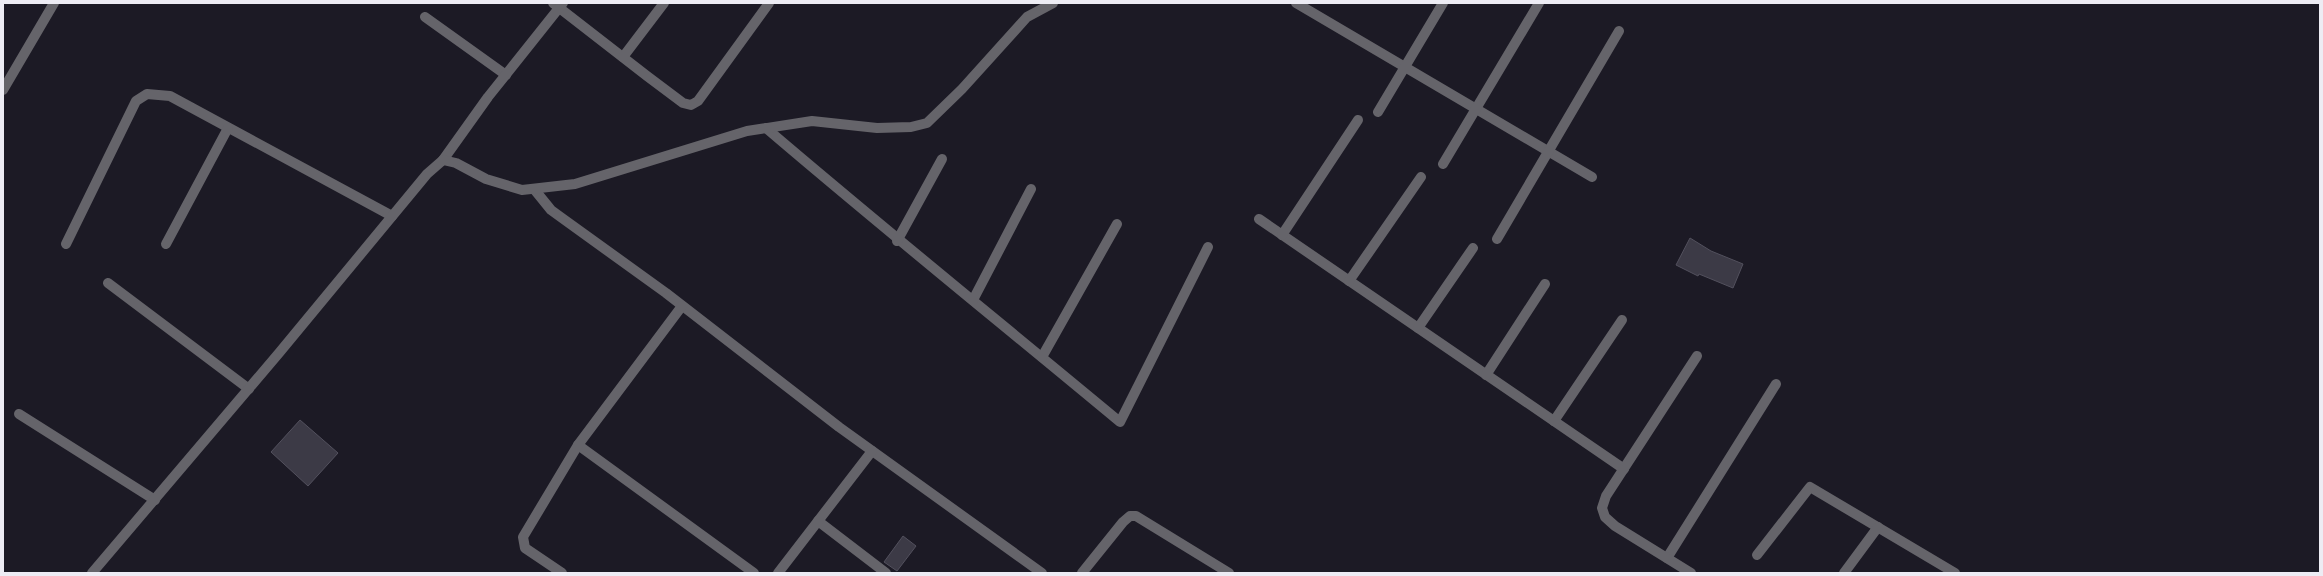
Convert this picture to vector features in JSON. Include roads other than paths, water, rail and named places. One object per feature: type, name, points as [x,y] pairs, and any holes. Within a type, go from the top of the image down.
[{"type":"street","points":[[3,90],[54,3]]},
{"type":"street","points":[[623,57],[664,3]]},
{"type":"street","points":[[92,573],[156,500],[427,174],[443,160],[559,5],[683,103],[691,105],[698,101],[769,3]]},
{"type":"street","points":[[443,160],[456,163],[486,179],[522,190],[575,184],[747,131],[812,121],[877,128],[911,127],[927,123],[962,89],[1027,17],[1053,3]]},
{"type":"street","points":[[1296,3],[1405,66],[1592,178]]},
{"type":"street","points":[[1378,112],[1443,3]]},
{"type":"street","points":[[1443,164],[1539,3]]},
{"type":"street","points":[[425,17],[506,75]]},
{"type":"street","points":[[1497,239],[1619,31]]},
{"type":"street","points":[[66,244],[136,101],[147,94],[170,96],[392,216]]},
{"type":"street","points":[[1282,235],[1358,120]]},
{"type":"street","points":[[166,244],[228,128]]},
{"type":"street","points":[[766,128],[898,241],[973,300],[1120,422],[1208,247]]},
{"type":"street","points":[[898,241],[942,159]]},
{"type":"street","points":[[1350,281],[1421,177]]},
{"type":"street","points":[[534,189],[551,210],[682,306],[872,451],[1042,573]]},
{"type":"street","points":[[973,300],[1031,189]]},
{"type":"street","points":[[1259,219],[1624,469]]},
{"type":"street","points":[[1042,357],[1117,224]]},
{"type":"street","points":[[1418,328],[1473,248]]},
{"type":"street","points":[[108,283],[249,389]]},
{"type":"street","points":[[1486,375],[1545,284]]},
{"type":"street","points":[[562,573],[525,548],[522,537],[578,445],[682,306]]},
{"type":"street","points":[[1554,421],[1622,320]]},
{"type":"street","points":[[1691,573],[1615,526],[1605,517],[1602,508],[1606,496],[1697,356]]},
{"type":"street","points":[[1667,558],[1776,384]]},
{"type":"street","points":[[19,414],[156,500]]},
{"type":"street","points":[[578,445],[754,573]]},
{"type":"street","points":[[778,573],[872,451]]},
{"type":"street","points":[[1757,555],[1810,487],[1950,572]]},
{"type":"street","points":[[1082,573],[1123,522],[1130,516],[1136,516],[1229,573]]},
{"type":"street","points":[[818,521],[886,573]]},
{"type":"street","points":[[1844,573],[1878,527]]}]
